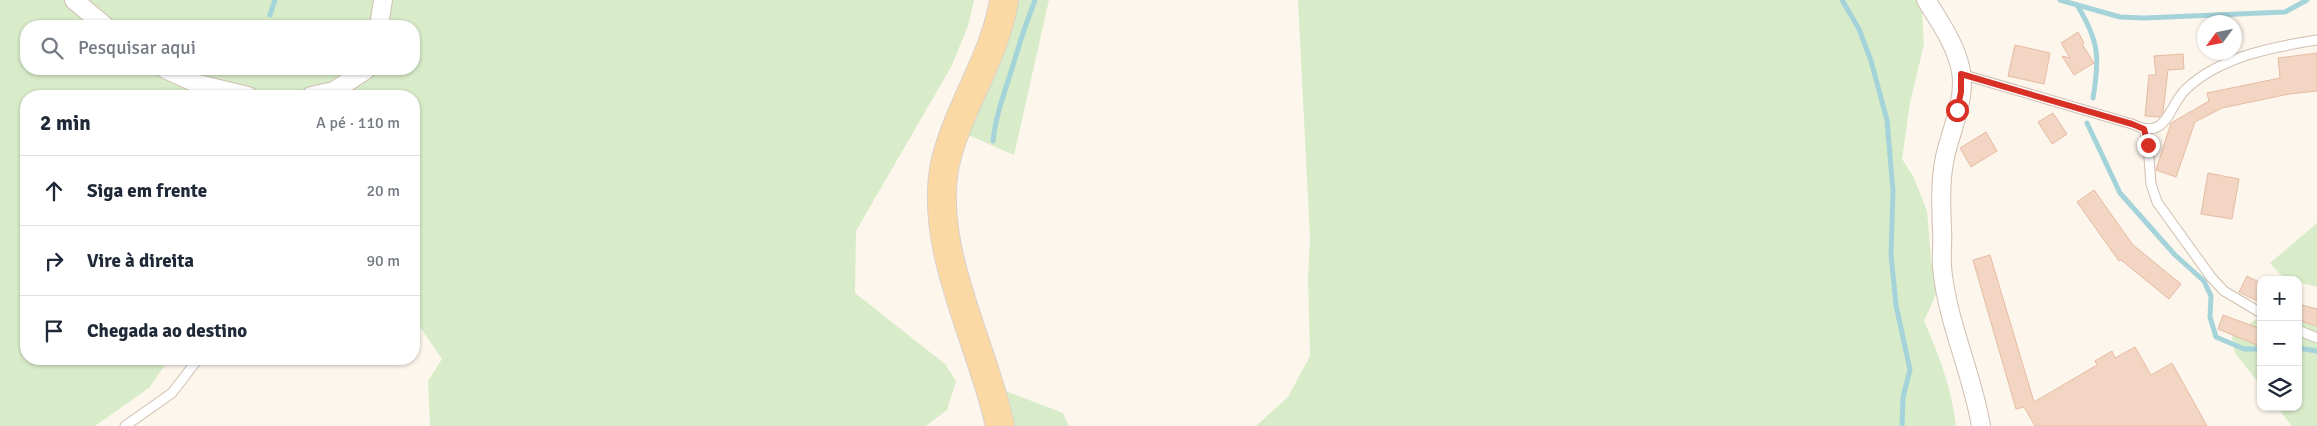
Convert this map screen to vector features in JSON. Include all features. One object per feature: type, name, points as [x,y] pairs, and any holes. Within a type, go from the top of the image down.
[{"type":"main road","points":[[1000,426],[960,298],[942,224],[942,192],[950,145],[1002,16],[1004,0]]},
{"type":"street","points":[[74,0],[98,20]]},
{"type":"street","points":[[380,20],[382,0]]},
{"type":"street","points":[[1926,0],[1957,56],[1961,74],[1961,92],[1945,157],[1940,195],[1942,264],[1954,329],[1976,398],[1981,426]]},
{"type":"street","points":[[174,75],[198,90]]},
{"type":"street","points":[[336,90],[358,75]]},
{"type":"lane","points":[[1961,74],[2144,129],[2154,128],[2162,124],[2172,114],[2185,91],[2209,73],[2238,59],[2270,49],[2317,40]]},
{"type":"lane","points":[[2144,129],[2148,145],[2151,184],[2157,202],[2220,286],[2257,310]]},
{"type":"lane","points":[[2302,332],[2317,338]]},
{"type":"lane","points":[[125,426],[172,393],[193,365]]},
{"type":"green space","points":[[0,0],[974,0],[968,26],[951,67],[856,231],[855,293],[945,364],[956,381],[947,410],[926,426],[430,426],[428,381],[442,359],[420,327],[420,90],[20,90],[20,365],[165,365],[149,388],[95,426],[0,426]]},
{"type":"green space","points":[[999,0],[1049,0],[1014,155],[952,128]]},
{"type":"green space","points":[[1298,0],[1916,0],[1922,12],[1924,44],[1910,103],[1902,159],[1913,176],[1927,211],[1931,260],[1937,292],[1924,321],[1944,372],[1956,426],[1256,426],[1288,397],[1310,356],[1308,278],[1310,238]]},
{"type":"green space","points":[[2317,223],[2317,287],[2302,283],[2302,276],[2284,276],[2270,263]]},
{"type":"green space","points":[[2302,315],[2317,316],[2317,426],[2292,426],[2280,411],[2302,411]]},
{"type":"green space","points":[[2257,319],[2257,381],[2235,353],[2232,336]]},
{"type":"green space","points":[[1000,389],[1063,413],[1069,426],[1007,426]]},
{"type":"building","points":[[2078,32],[2084,43],[2082,44],[2094,63],[2074,75],[2062,56],[2070,58],[2061,43]]},
{"type":"building","points":[[2015,45],[2050,53],[2044,84],[2008,76]]},
{"type":"building","points":[[2317,53],[2317,91],[2289,94],[2222,108],[2195,122],[2176,177],[2156,170],[2171,123],[2209,101],[2207,93],[2280,78],[2278,58]]},
{"type":"building","points":[[2183,54],[2184,69],[2168,70],[2163,112],[2159,117],[2145,116],[2149,75],[2156,75],[2154,56]]},
{"type":"building","points":[[2053,113],[2067,134],[2052,144],[2038,122]]},
{"type":"building","points":[[1986,132],[1997,151],[1971,167],[1960,148]]},
{"type":"building","points":[[2208,173],[2239,179],[2232,219],[2201,214]]},
{"type":"building","points":[[2094,190],[2133,245],[2181,284],[2169,299],[2121,260],[2119,261],[2077,202]]},
{"type":"building","points":[[1990,255],[2034,402],[2097,365],[2095,361],[2112,351],[2115,358],[2135,347],[2151,375],[2172,363],[2207,426],[2035,426],[2024,407],[2016,409],[1973,260]]},
{"type":"building","points":[[2247,276],[2257,281],[2257,301],[2239,292]]},
{"type":"building","points":[[2302,305],[2317,309],[2317,326],[2302,321]]},
{"type":"building","points":[[2223,315],[2257,328],[2257,345],[2218,329]]},
{"type":"waterway","points":[[270,15],[275,0]]},
{"type":"waterway","points":[[993,141],[996,121],[1035,0]]},
{"type":"waterway","points":[[1842,0],[1859,29],[1871,61],[1887,120],[1893,191],[1891,255],[1896,305],[1910,370],[1903,397],[1902,426]]},
{"type":"waterway","points":[[2060,0],[2120,17],[2144,18],[2285,12],[2307,0]]},
{"type":"waterway","points":[[2077,5],[2090,29],[2096,50],[2097,71],[2093,98]]},
{"type":"waterway","points":[[2087,123],[2120,193],[2175,255],[2204,281],[2211,296],[2210,317],[2216,337],[2244,349],[2257,349]]},
{"type":"waterway","points":[[2302,349],[2317,351]]},
{"type":"route","points":[[1957,110],[1961,92],[1961,74],[2132,124],[2144,129],[2148,145]]}]
